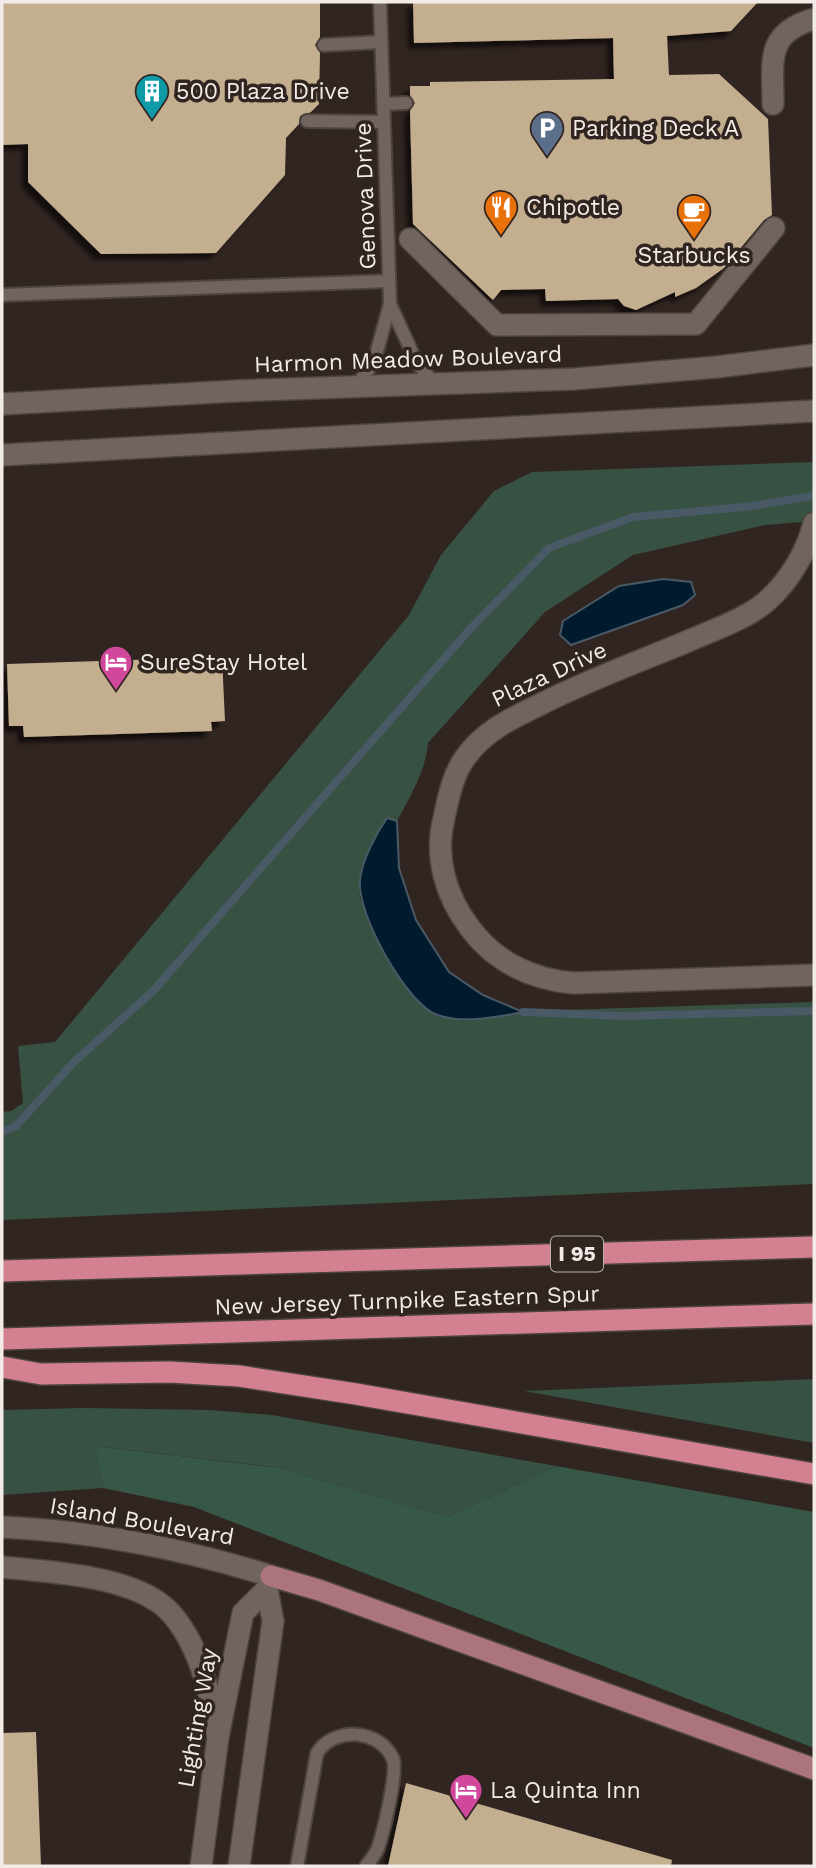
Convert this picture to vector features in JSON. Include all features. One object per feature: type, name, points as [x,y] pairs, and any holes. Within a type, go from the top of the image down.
[{"type":"highway","name":"New Jersey Turnpike Eastern Spur","points":[[2,1271],[814,1247]]},
{"type":"highway","name":"New Jersey Turnpike Eastern Spur","points":[[2,1339],[814,1314]]},
{"type":"highway","points":[[2,1367],[41,1374],[169,1372],[251,1378],[814,1474]]},
{"type":"main road","points":[[269,1582],[332,1595],[814,1769]]},
{"type":"street","points":[[773,104],[773,55],[781,37],[795,24],[814,19]]},
{"type":"street","points":[[410,239],[497,325],[696,324],[774,228]]},
{"type":"street","name":"Harmon Meadow Boulevard","points":[[2,404],[236,391],[436,386],[600,377],[814,355]]},
{"type":"street","points":[[2,455],[814,411]]},
{"type":"street","name":"Plaza Drive","points":[[813,529],[800,558],[783,584],[767,601],[726,624],[548,700],[498,726],[487,735],[463,760],[442,823],[441,853],[444,878],[455,905],[471,930],[494,952],[521,971],[549,981],[574,983],[814,975]]},
{"type":"street","name":"Island Boulevard","points":[[2,1527],[85,1534],[217,1559],[269,1582]]},
{"type":"street","points":[[2,1567],[90,1578],[138,1590],[161,1603],[181,1627],[196,1654],[218,1737]]},
{"type":"street","points":[[239,1866],[273,1621],[269,1582]]},
{"type":"street","name":"Lighting Way","points":[[201,1866],[218,1737],[243,1613],[269,1582]]},
{"type":"lane","name":"Genova Drive","points":[[355,388],[374,362],[390,304],[380,2]]},
{"type":"lane","points":[[324,45],[381,42]]},
{"type":"lane","points":[[384,104],[406,103]]},
{"type":"lane","points":[[307,121],[384,122]]},
{"type":"lane","points":[[2,295],[389,281]]},
{"type":"lane","name":"Genova Drive","points":[[390,304],[415,361],[436,386]]},
{"type":"lane","points":[[297,1866],[317,1752],[326,1742],[344,1734],[362,1736],[378,1743],[389,1752],[394,1763],[394,1778],[377,1850],[366,1866]]},
{"type":"green space","points":[[814,462],[814,521],[765,525],[633,555],[545,612],[428,743],[421,773],[397,821],[387,818],[375,837],[361,878],[360,899],[499,1017],[530,1011],[814,1002],[814,1184],[2,1220],[2,1112],[11,1111],[23,1103],[18,1046],[55,1042],[409,615],[441,555],[494,491],[532,472]]},
{"type":"green space","points":[[814,1379],[814,1443],[524,1391]]},
{"type":"green space","points":[[2,1410],[209,1410],[272,1415],[556,1466],[448,1517],[280,1468],[97,1446],[103,1488],[2,1495]]},
{"type":"green space","points":[[96,1446],[280,1468],[448,1517],[556,1466],[814,1512],[814,1748],[194,1507],[103,1488]]},
{"type":"water","points":[[663,579],[691,582],[695,595],[683,605],[571,645],[560,635],[563,621],[619,586]]},
{"type":"water","points":[[387,818],[397,821],[399,868],[416,920],[449,972],[483,995],[523,1012],[478,1019],[443,1017],[421,1004],[396,973],[384,954],[366,913],[360,881],[370,848]]},
{"type":"building","name":"500 Plaza Drive","points":[[2,2],[320,2],[320,37],[315,45],[320,53],[319,104],[311,112],[300,116],[299,124],[286,138],[285,175],[216,253],[101,254],[28,182],[28,144],[2,145]]},
{"type":"building","points":[[413,2],[758,2],[731,31],[667,36],[669,75],[719,74],[768,119],[772,215],[764,220],[724,268],[696,288],[675,297],[675,292],[636,310],[624,306],[618,299],[546,301],[545,289],[501,290],[493,300],[413,224],[410,111],[415,103],[410,95],[410,86],[430,86],[430,82],[614,79],[613,38],[414,43]]},
{"type":"building","name":"SureStay Hotel","points":[[222,657],[225,721],[211,722],[212,731],[24,737],[23,726],[9,726],[7,664]]},
{"type":"building","points":[[36,1732],[41,1866],[2,1866],[2,1733]]},
{"type":"building","name":"La Quinta Inn","points":[[406,1783],[672,1860],[671,1866],[388,1866]]},
{"type":"waterway","points":[[2,1132],[16,1126],[74,1062],[154,990],[470,629],[549,548],[633,517],[744,507],[814,496]]},
{"type":"waterway","points":[[523,1012],[623,1016],[814,1011]]},
{"type":"place","name":"500 Plaza Drive","points":[[152,121]]},
{"type":"place","name":"Parking Deck A","points":[[547,158]]},
{"type":"place","name":"Chipotle","points":[[501,237]]},
{"type":"place","name":"Starbucks","points":[[694,241]]},
{"type":"place","name":"SureStay Hotel","points":[[116,692]]},
{"type":"place","name":"La Quinta Inn","points":[[466,1820]]}]
